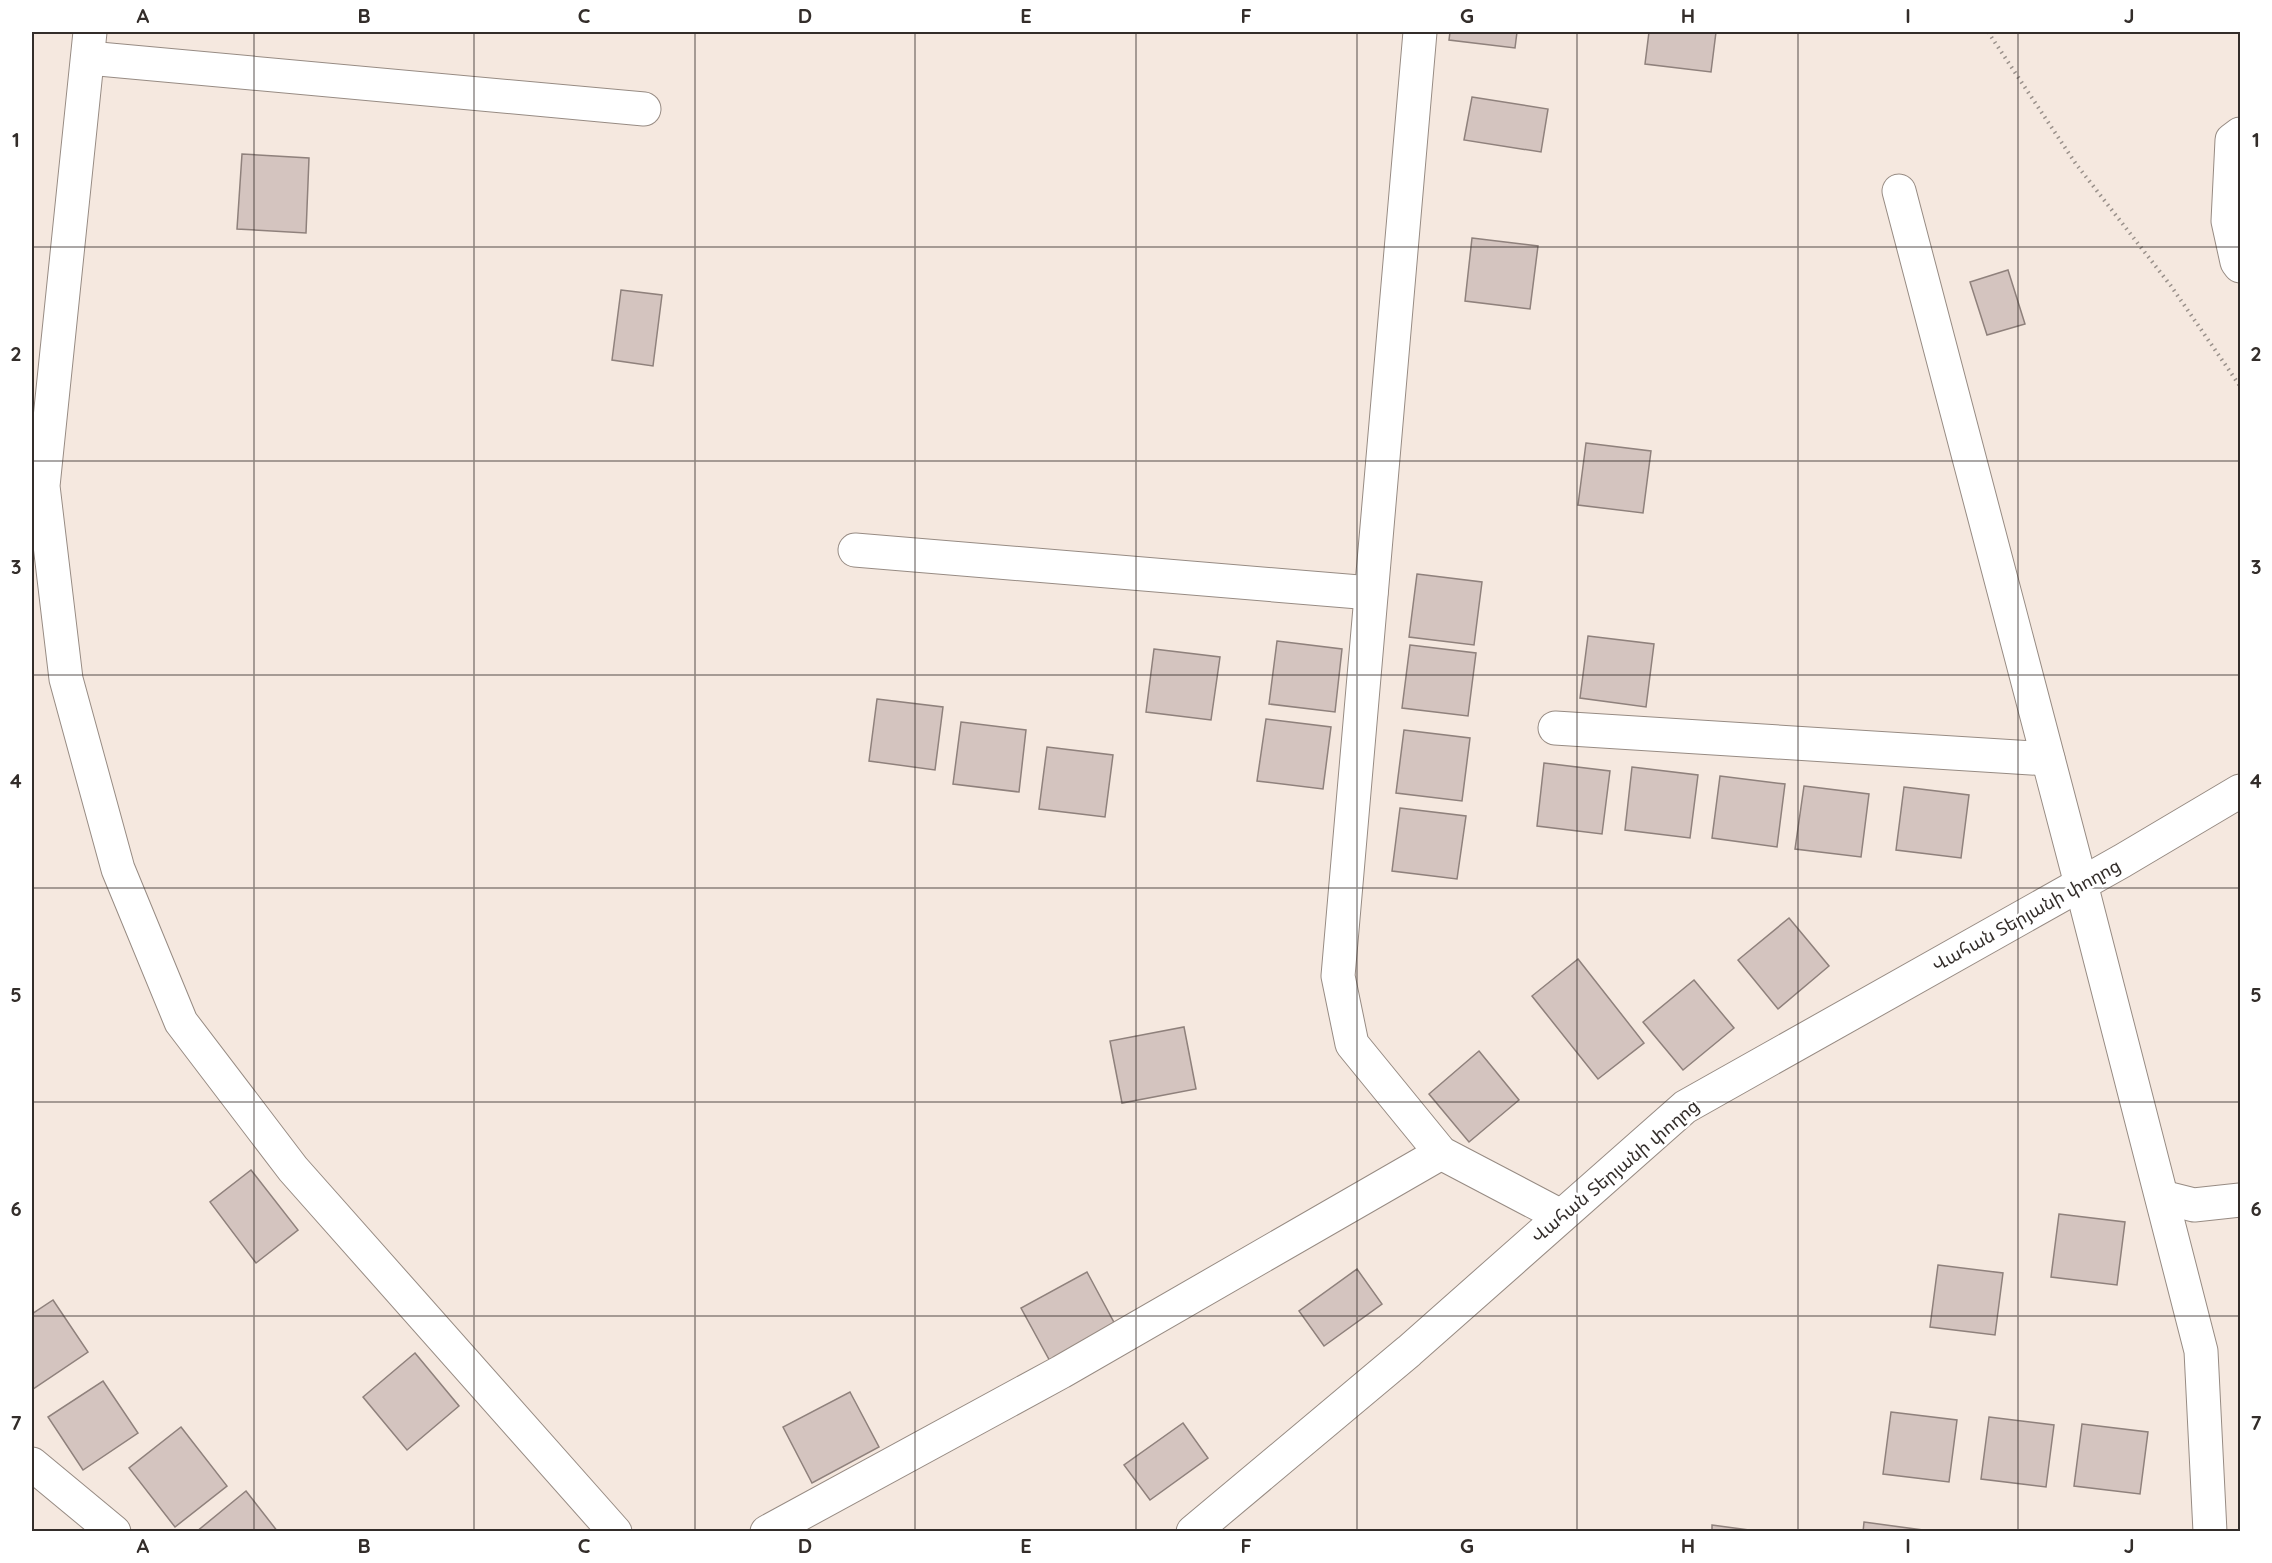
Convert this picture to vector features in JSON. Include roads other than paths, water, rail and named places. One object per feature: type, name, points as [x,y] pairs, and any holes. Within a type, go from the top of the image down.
[{"type":"street","points":[[1420,32],[1338,976],[1352,1044],[1441,1153],[1561,1216]]},
{"type":"street","points":[[615,1532],[293,1169],[181,1022],[118,869],[66,679],[43,486],[89,45],[644,109]]},
{"type":"street","points":[[2241,134],[2232,140],[2228,221],[2237,262],[2241,266]]},
{"type":"street","points":[[1899,191],[2201,1351],[2210,1532]]},
{"type":"street","points":[[855,550],[1371,593]]},
{"type":"street","points":[[1555,728],[2048,759]]},
{"type":"street","name":"Վահան Տերյանի փողոց","points":[[1193,1532],[1409,1351],[1685,1107],[2241,791]]},
{"type":"street","points":[[767,1532],[1061,1372],[1441,1153]]},
{"type":"street","points":[[2162,1197],[2194,1205],[2241,1200]]},
{"type":"street","points":[[32,1464],[114,1532]]}]
